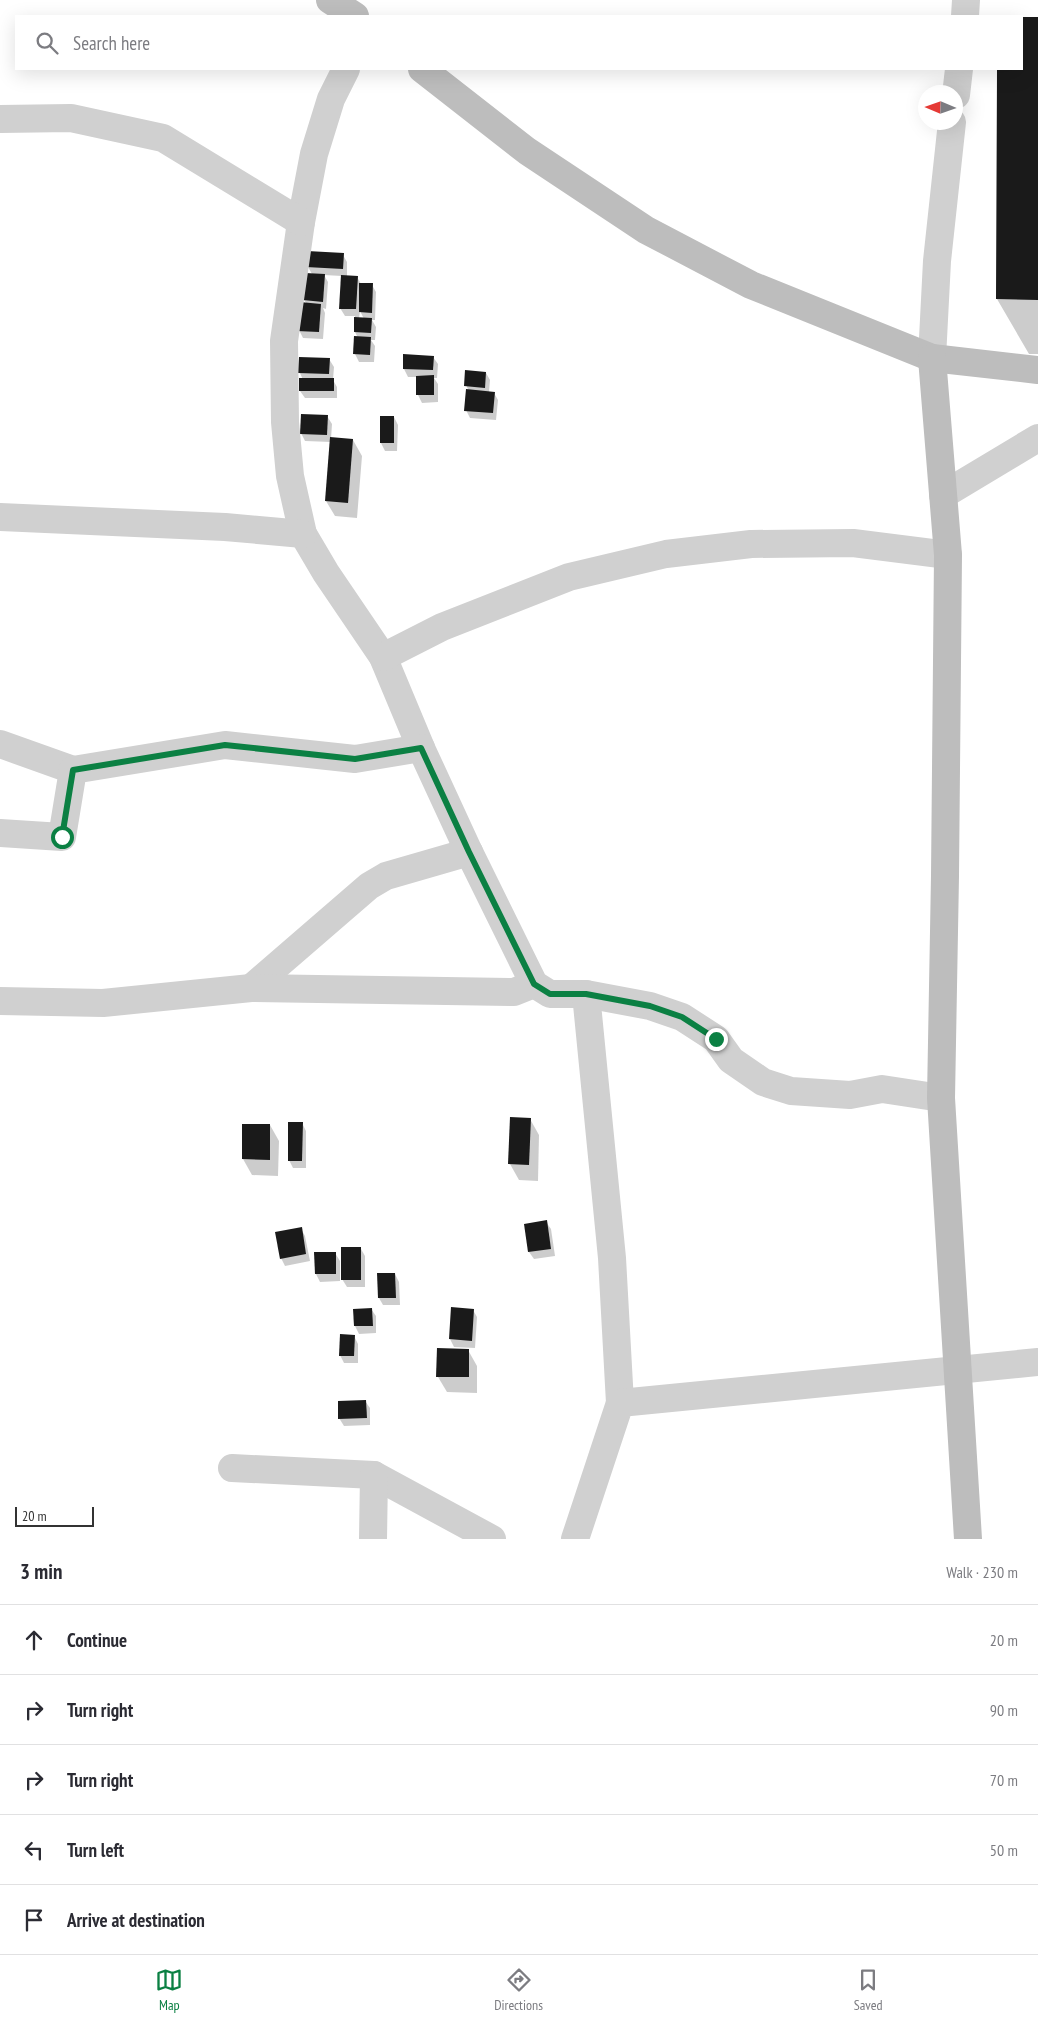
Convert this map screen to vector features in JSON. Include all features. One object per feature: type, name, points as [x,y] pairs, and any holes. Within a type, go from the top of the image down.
[{"type":"street","points":[[964,15],[966,0]]},
{"type":"street","points":[[346,70],[331,99],[314,154],[301,222],[284,341],[285,422],[290,476],[303,534],[326,573],[383,657],[421,748],[469,852],[534,984],[550,994],[586,994],[650,1006],[682,1017],[716,1039],[731,1060],[763,1082],[791,1090],[850,1095],[882,1089],[941,1098]]},
{"type":"street","points":[[423,70],[527,150],[646,230],[751,285],[932,358],[1038,370]]},
{"type":"street","points":[[957,85],[958,70]]},
{"type":"street","points":[[0,119],[72,118],[163,138],[301,222]]},
{"type":"street","points":[[951,130],[937,261],[932,358],[948,555],[941,1098],[968,1539]]},
{"type":"street","points":[[943,495],[1038,438]]},
{"type":"street","points":[[0,517],[225,527],[303,534]]},
{"type":"street","points":[[383,657],[442,627],[569,577],[666,554],[751,544],[853,543],[948,555]]},
{"type":"street","points":[[0,744],[73,770],[225,745],[355,759],[421,748]]},
{"type":"street","points":[[0,834],[62,837],[73,770]]},
{"type":"street","points":[[251,988],[369,886],[386,876],[469,852]]},
{"type":"street","points":[[0,1001],[103,1003],[251,988],[514,992],[534,984]]},
{"type":"street","points":[[575,1539],[620,1403],[612,1258],[586,994]]},
{"type":"street","points":[[620,1403],[957,1372],[1038,1362]]},
{"type":"street","points":[[232,1468],[374,1475],[492,1539]]},
{"type":"street","points":[[373,1539],[374,1475]]},
{"type":"building","points":[[1023,17],[1038,17],[1038,300],[996,299],[997,70],[1023,70]]},
{"type":"building","points":[[307,251],[344,253],[343,269],[306,267]]},
{"type":"building","points":[[305,273],[325,274],[323,302],[303,300]]},
{"type":"building","points":[[341,275],[358,276],[356,309],[339,309]]},
{"type":"building","points":[[359,283],[373,283],[372,313],[359,312]]},
{"type":"building","points":[[300,302],[321,304],[319,332],[297,331]]},
{"type":"building","points":[[354,317],[372,318],[371,333],[354,332]]},
{"type":"building","points":[[354,336],[371,337],[370,355],[353,354]]},
{"type":"building","points":[[403,354],[434,356],[433,370],[403,369]]},
{"type":"building","points":[[299,357],[330,358],[329,374],[298,373]]},
{"type":"building","points":[[465,370],[486,372],[485,388],[464,386]]},
{"type":"building","points":[[434,375],[434,395],[416,395],[416,376]]},
{"type":"building","points":[[299,378],[334,378],[334,391],[299,391]]},
{"type":"building","points":[[466,389],[495,392],[493,413],[464,411]]},
{"type":"building","points":[[301,414],[328,415],[327,435],[300,434]]},
{"type":"building","points":[[380,416],[394,416],[394,443],[380,443]]},
{"type":"building","points":[[330,437],[353,439],[348,503],[325,501]]},
{"type":"building","points":[[510,1117],[531,1118],[529,1165],[508,1164]]},
{"type":"building","points":[[288,1122],[303,1122],[302,1161],[288,1161]]},
{"type":"building","points":[[242,1124],[270,1124],[270,1160],[242,1159]]},
{"type":"building","points":[[547,1220],[551,1249],[528,1252],[524,1224]]},
{"type":"building","points":[[302,1227],[306,1254],[280,1259],[275,1232]]},
{"type":"building","points":[[341,1247],[361,1247],[361,1280],[341,1280]]},
{"type":"building","points":[[314,1252],[336,1252],[336,1274],[315,1274]]},
{"type":"building","points":[[377,1273],[395,1273],[396,1298],[378,1298]]},
{"type":"building","points":[[451,1307],[474,1309],[472,1341],[449,1339]]},
{"type":"building","points":[[372,1308],[373,1326],[354,1326],[353,1309]]},
{"type":"building","points":[[340,1334],[355,1335],[354,1356],[339,1356]]},
{"type":"building","points":[[437,1348],[469,1349],[469,1377],[436,1377]]},
{"type":"building","points":[[366,1400],[367,1418],[338,1419],[338,1401]]},
{"type":"route","points":[[62,837],[73,770],[225,745],[355,759],[421,748],[469,852],[534,984],[550,994],[586,994],[650,1006],[682,1017],[716,1039]]}]
